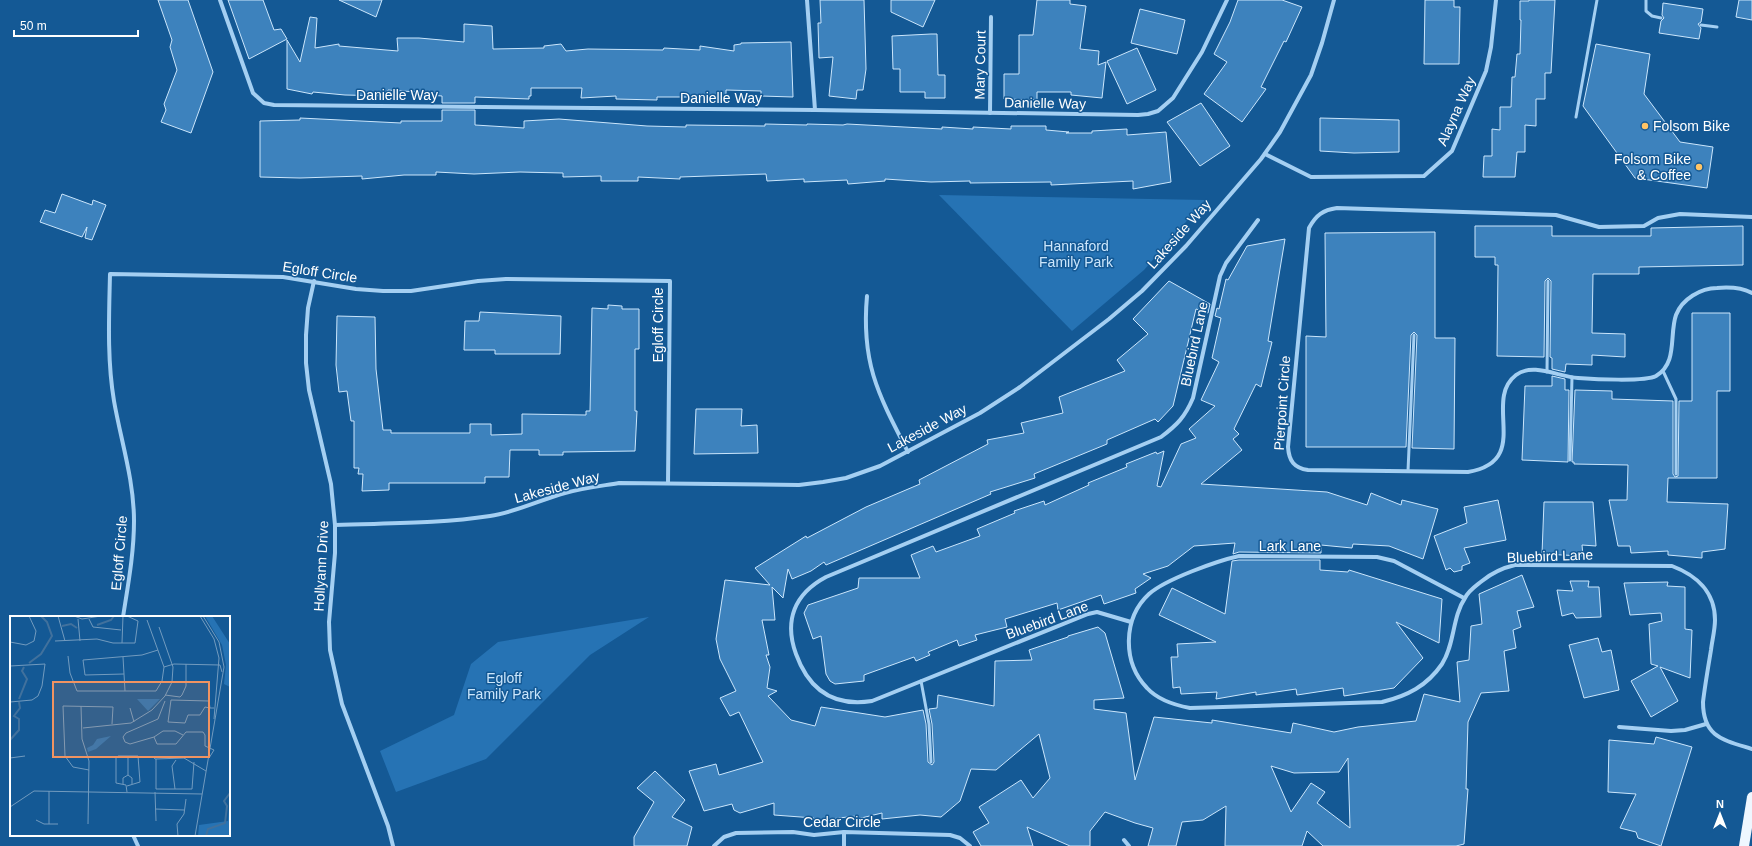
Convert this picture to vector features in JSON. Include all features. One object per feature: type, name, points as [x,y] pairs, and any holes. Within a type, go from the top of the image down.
[{"type":"main road","points":[[1744,846],[1752,797]]},
{"type":"street","name":"Danielle Way","points":[[220,0],[253,94],[264,103],[274,105],[815,110],[1138,115],[1158,111],[1173,98],[1202,52],[1228,0]]},
{"type":"street","points":[[807,0],[815,110]]},
{"type":"street","name":"Lakeside Way","points":[[336,525],[460,520],[492,516],[522,508],[565,493],[619,483],[799,484],[823,482],[846,478],[880,466],[908,452],[980,412],[1020,387],[1109,319],[1142,291],[1186,246],[1265,154],[1280,132],[1311,74],[1322,43],[1334,0]]},
{"type":"street","name":"Alayna Way","points":[[1265,154],[1310,177],[1424,176],[1452,151],[1486,71],[1496,0]]},
{"type":"street","name":"Mary Court","points":[[990,113],[991,17]]},
{"type":"street","name":"Pierpoint Circle","points":[[1663,370],[1655,376],[1643,379],[1572,377],[1535,370],[1523,371],[1516,375],[1507,385],[1504,397],[1504,444],[1500,453],[1492,463],[1481,470],[1468,472],[1308,470],[1299,468],[1291,462],[1288,457],[1288,439],[1309,228],[1315,218],[1325,210],[1337,208],[1556,215],[1599,227],[1644,226],[1658,218],[1680,214],[1752,217]]},
{"type":"street","name":"Bluebird Lane","points":[[1258,220],[1226,263],[1220,276],[1193,398],[1188,410],[1177,425],[1161,437],[816,582],[799,599],[791,624],[792,642],[806,676],[819,690],[831,697],[861,702],[872,700],[1088,614],[1097,612],[1131,622],[1129,649],[1132,664],[1139,678],[1147,688],[1158,697],[1174,705],[1190,708],[1382,702],[1401,697],[1416,690],[1430,679],[1442,663],[1448,650],[1459,610],[1464,598],[1470,590],[1491,573],[1502,568],[1515,565],[1662,565],[1672,566],[1685,571],[1696,578],[1707,591],[1713,606],[1715,620],[1703,702],[1703,715],[1706,724]]},
{"type":"street","name":"Egloff Circle","points":[[124,616],[133,548],[134,520],[132,492],[114,400],[109,361],[110,274],[283,276],[356,289],[383,291],[411,291],[478,281],[506,279],[670,281],[668,483]]},
{"type":"street","name":"Hollyann Drive","points":[[314,281],[307,321],[306,363],[309,390],[330,484],[336,525],[329,622],[330,650],[342,704],[388,826],[393,846]]},
{"type":"street","points":[[1663,370],[1670,359],[1676,314],[1687,300],[1707,288],[1745,289],[1752,293]]},
{"type":"street","points":[[867,296],[866,338],[870,364],[882,402],[908,452]]},
{"type":"street","name":"Lark Lane","points":[[1131,622],[1139,607],[1149,594],[1162,585],[1223,559],[1239,556],[1378,557],[1394,561],[1464,598]]},
{"type":"street","points":[[1619,727],[1671,731],[1685,730],[1706,724],[1714,734],[1722,740],[1752,749]]},
{"type":"street","name":"Cedar Circle","points":[[714,846],[724,837],[736,833],[793,832],[814,836],[844,832],[950,835],[960,838],[970,846]]},
{"type":"street","points":[[844,832],[844,846]]},
{"type":"street","points":[[134,836],[138,846]]},
{"type":"street","points":[[1124,840],[1129,846]]},
{"type":"lane","points":[[1576,117],[1597,0]]},
{"type":"lane","points":[[1646,0],[1646,11],[1652,16],[1661,18]]},
{"type":"lane","points":[[1701,24],[1717,27]]},
{"type":"lane","points":[[1547,372],[1548,282]]},
{"type":"lane","points":[[1408,471],[1414,335]]},
{"type":"lane","points":[[1663,370],[1676,399],[1676,474]]},
{"type":"lane","points":[[1570,460],[1572,377]]},
{"type":"lane","points":[[921,681],[929,724],[931,762]]},
{"type":"green space","name":"Hannaford Family Park","points":[[939,195],[1205,200],[1144,270],[1072,331]]},
{"type":"green space","name":"Egloff Family Park","points":[[649,617],[590,655],[486,759],[396,792],[380,751],[454,715],[471,664],[498,642]]},
{"type":"building","points":[[158,0],[188,0],[213,72],[191,133],[161,122],[166,110],[164,104],[177,70],[170,47],[172,40]]},
{"type":"building","points":[[228,0],[263,0],[274,30],[281,29],[287,39],[249,59]]},
{"type":"building","points":[[339,0],[382,0],[376,17]]},
{"type":"building","points":[[820,0],[864,0],[866,69],[863,90],[857,90],[856,99],[829,96],[833,57],[819,58],[818,23],[821,23]]},
{"type":"building","points":[[891,0],[935,0],[923,27],[891,12]]},
{"type":"building","points":[[1037,0],[1070,0],[1070,4],[1086,6],[1080,49],[1099,51],[1098,65],[1106,62],[1102,98],[1071,95],[1071,92],[1037,92],[1037,100],[1004,99],[1004,74],[1019,74],[1019,35],[1033,35]]},
{"type":"building","points":[[1238,0],[1282,0],[1302,7],[1286,42],[1284,41],[1261,87],[1266,89],[1242,122],[1204,94],[1227,62],[1214,54],[1230,22]]},
{"type":"building","points":[[1425,0],[1454,0],[1454,7],[1460,7],[1459,64],[1424,64]]},
{"type":"building","points":[[1555,0],[1551,73],[1545,73],[1545,99],[1536,99],[1536,126],[1525,125],[1525,152],[1517,152],[1515,177],[1483,177],[1484,156],[1492,156],[1492,129],[1500,130],[1500,107],[1511,107],[1512,77],[1515,77],[1517,54],[1520,54],[1520,1]]},
{"type":"building","points":[[1739,0],[1752,0],[1752,20],[1736,17]]},
{"type":"building","points":[[1663,3],[1703,9],[1701,22],[1698,24],[1701,28],[1699,39],[1659,33],[1661,21],[1664,18],[1662,15]]},
{"type":"building","points":[[1140,9],[1185,20],[1177,54],[1131,43]]},
{"type":"building","points":[[310,17],[317,18],[315,48],[339,44],[339,46],[398,51],[397,38],[419,38],[464,42],[464,24],[492,26],[493,49],[544,48],[544,46],[561,44],[566,51],[588,49],[663,50],[664,48],[700,50],[700,46],[734,51],[734,45],[741,43],[791,42],[793,97],[761,96],[761,91],[726,90],[726,99],[703,97],[657,97],[657,100],[616,99],[616,96],[581,98],[582,88],[531,88],[531,96],[529,96],[529,99],[475,97],[475,103],[442,103],[442,96],[430,95],[430,93],[388,90],[388,96],[345,95],[313,92],[312,94],[287,89],[287,40],[300,62]]},
{"type":"building","points":[[937,34],[938,75],[945,75],[945,98],[925,98],[925,92],[900,92],[900,69],[893,69],[892,36]]},
{"type":"building","points":[[1596,44],[1650,54],[1644,94],[1680,142],[1713,147],[1707,188],[1635,178],[1583,106]]},
{"type":"building","points":[[1137,48],[1156,90],[1127,104],[1107,61]]},
{"type":"building","points":[[1201,103],[1230,146],[1200,166],[1167,122]]},
{"type":"building","points":[[442,110],[475,110],[475,125],[524,128],[524,121],[559,119],[647,126],[686,127],[686,125],[765,126],[765,124],[847,124],[942,129],[942,127],[973,129],[973,127],[1011,129],[1011,126],[1046,126],[1046,130],[1069,132],[1066,133],[1092,133],[1092,131],[1127,129],[1127,135],[1166,132],[1171,182],[1133,189],[1133,181],[1051,185],[1051,182],[970,183],[970,181],[931,182],[885,179],[885,181],[848,184],[847,180],[804,182],[804,179],[767,181],[766,174],[680,177],[680,179],[638,177],[638,181],[601,181],[601,176],[563,177],[563,173],[520,172],[474,174],[436,172],[436,175],[404,175],[362,179],[362,176],[300,178],[260,177],[260,121],[300,120],[300,118],[401,123],[401,121],[442,121]]},
{"type":"building","points":[[1320,118],[1399,120],[1399,152],[1354,153],[1320,151]]},
{"type":"building","points":[[62,194],[92,205],[93,200],[106,205],[92,240],[85,238],[87,227],[82,237],[40,222],[45,210],[55,213]]},
{"type":"building","points":[[1475,226],[1552,226],[1552,236],[1651,236],[1651,228],[1743,226],[1743,265],[1639,267],[1639,274],[1593,274],[1592,333],[1625,334],[1625,357],[1592,355],[1592,365],[1566,364],[1565,372],[1552,369],[1552,358],[1550,357],[1551,281],[1548,278],[1545,281],[1544,357],[1497,356],[1498,265],[1495,265],[1495,257],[1475,257]]},
{"type":"building","points":[[1435,232],[1435,338],[1455,338],[1454,449],[1412,448],[1417,335],[1414,332],[1411,335],[1406,447],[1306,447],[1306,336],[1326,337],[1325,233]]},
{"type":"building","points":[[1285,239],[1268,341],[1272,342],[1261,387],[1256,384],[1234,429],[1239,434],[1233,439],[1242,450],[1201,484],[1327,492],[1367,505],[1371,493],[1401,505],[1402,500],[1438,509],[1423,559],[1389,546],[1353,544],[1352,548],[1321,545],[1321,553],[1239,552],[1233,554],[1235,543],[1194,546],[1168,566],[1143,574],[1151,578],[1135,589],[1136,593],[1104,604],[1101,595],[1058,610],[1057,603],[1005,619],[1007,627],[975,635],[977,640],[959,646],[957,640],[928,652],[930,655],[916,661],[914,657],[864,675],[864,681],[835,684],[830,681],[826,674],[821,636],[813,639],[804,613],[808,605],[858,588],[859,578],[920,578],[911,555],[933,546],[936,552],[980,536],[977,529],[1015,513],[1014,511],[1044,501],[1045,505],[1089,485],[1088,483],[1127,467],[1126,464],[1156,452],[1157,454],[1164,451],[1157,486],[1161,487],[1181,444],[1196,438],[1189,429],[1215,406],[1201,400],[1219,362],[1212,358],[1221,318],[1215,316],[1217,308],[1219,309],[1226,279],[1228,280],[1247,246]]},
{"type":"building","points":[[1169,281],[1210,304],[1208,313],[1196,309],[1173,406],[1158,422],[1155,419],[1107,440],[1107,444],[1034,474],[1035,478],[990,492],[991,494],[826,565],[824,562],[811,571],[792,579],[788,569],[783,598],[772,587],[775,620],[762,620],[769,655],[766,655],[770,667],[767,688],[777,691],[768,696],[791,720],[815,726],[821,707],[885,717],[923,710],[926,724],[928,762],[932,765],[934,762],[932,724],[929,709],[937,708],[938,695],[994,706],[995,661],[1032,660],[1029,650],[1098,627],[1105,633],[1124,698],[1094,700],[1094,709],[1126,713],[1135,780],[1154,717],[1212,723],[1212,720],[1291,733],[1293,723],[1334,732],[1358,727],[1416,721],[1424,694],[1460,702],[1457,662],[1469,660],[1471,626],[1482,624],[1479,594],[1522,575],[1534,607],[1517,611],[1521,627],[1513,630],[1516,648],[1504,651],[1509,691],[1481,693],[1468,722],[1466,789],[1468,789],[1464,844],[1456,846],[1323,846],[1307,831],[1302,846],[1225,846],[1226,806],[1203,820],[1182,822],[1176,846],[1148,846],[1153,828],[1105,812],[1090,831],[1090,846],[1070,846],[1027,827],[1033,846],[981,846],[973,832],[989,823],[979,807],[1021,780],[1033,798],[1050,778],[1039,734],[996,770],[971,769],[960,801],[941,817],[920,815],[882,819],[882,813],[857,819],[856,816],[814,821],[814,818],[774,815],[774,803],[740,813],[734,810],[732,804],[704,811],[689,771],[716,764],[719,775],[763,762],[739,712],[730,716],[720,698],[736,691],[720,659],[716,639],[725,580],[770,585],[755,568],[806,536],[807,538],[866,507],[920,484],[919,480],[988,444],[987,440],[1024,433],[1021,423],[1063,413],[1059,397],[1125,371],[1117,360],[1148,334],[1133,319]],"holes":[[[1348,758],[1350,828],[1317,803],[1325,792],[1311,783],[1291,812],[1271,766],[1294,773],[1339,772]]]},
{"type":"building","points":[[608,305],[622,306],[622,309],[639,309],[639,349],[635,349],[635,411],[637,411],[635,451],[563,452],[563,455],[539,455],[539,450],[510,450],[509,477],[485,477],[485,483],[389,483],[389,490],[362,491],[363,474],[358,474],[359,468],[354,468],[354,421],[351,421],[347,391],[339,392],[336,365],[337,316],[375,317],[376,369],[383,430],[391,430],[391,433],[470,433],[470,424],[491,424],[491,435],[522,434],[522,414],[586,415],[586,411],[590,411],[592,308],[608,309]]},
{"type":"building","points":[[480,312],[561,316],[560,354],[495,354],[495,350],[464,350],[465,321],[479,321]]},
{"type":"building","points":[[1692,313],[1730,313],[1730,391],[1717,391],[1717,478],[1668,478],[1667,502],[1728,504],[1725,549],[1702,552],[1702,558],[1668,555],[1668,551],[1631,553],[1630,546],[1618,546],[1609,500],[1627,500],[1628,465],[1574,464],[1574,462],[1572,462],[1575,390],[1612,391],[1612,399],[1673,401],[1673,474],[1675,477],[1678,476],[1679,401],[1692,401]]},
{"type":"building","points":[[1552,376],[1565,379],[1565,390],[1569,390],[1568,462],[1522,460],[1525,386],[1552,386]]},
{"type":"building","points":[[696,409],[742,409],[741,426],[757,425],[758,453],[694,454]]},
{"type":"building","points":[[1498,500],[1506,540],[1464,548],[1470,563],[1462,566],[1462,570],[1454,572],[1450,568],[1446,570],[1434,536],[1467,523],[1464,507]]},
{"type":"building","points":[[1544,502],[1593,502],[1596,546],[1582,545],[1583,556],[1542,554]]},
{"type":"building","points":[[1320,560],[1320,570],[1348,572],[1349,570],[1442,599],[1439,643],[1396,622],[1423,658],[1394,688],[1344,696],[1343,688],[1297,695],[1296,689],[1256,695],[1256,692],[1216,699],[1217,692],[1181,694],[1180,687],[1173,688],[1171,657],[1178,657],[1177,644],[1216,642],[1159,615],[1172,588],[1225,614],[1232,561]]},
{"type":"building","points":[[1570,581],[1589,581],[1588,587],[1599,587],[1601,617],[1576,618],[1573,613],[1562,616],[1557,590],[1573,591]]},
{"type":"building","points":[[1668,582],[1667,586],[1685,587],[1685,629],[1692,630],[1690,678],[1660,667],[1678,701],[1651,717],[1631,681],[1658,666],[1651,664],[1649,624],[1662,621],[1661,613],[1630,615],[1624,583]]},
{"type":"building","points":[[1598,638],[1602,652],[1611,650],[1619,690],[1584,698],[1569,645]]},
{"type":"building","points":[[1656,737],[1692,747],[1661,846],[1638,838],[1636,832],[1620,828],[1636,794],[1608,792],[1609,740],[1654,744]]},
{"type":"building","points":[[655,771],[685,800],[672,817],[692,827],[687,846],[634,846],[634,837],[654,802],[637,788]]},
{"type":"place","name":"Folsom Bike","points":[[1645,126]]},
{"type":"place","name":"Folsom Bike & Coffee","points":[[1699,167]]}]
